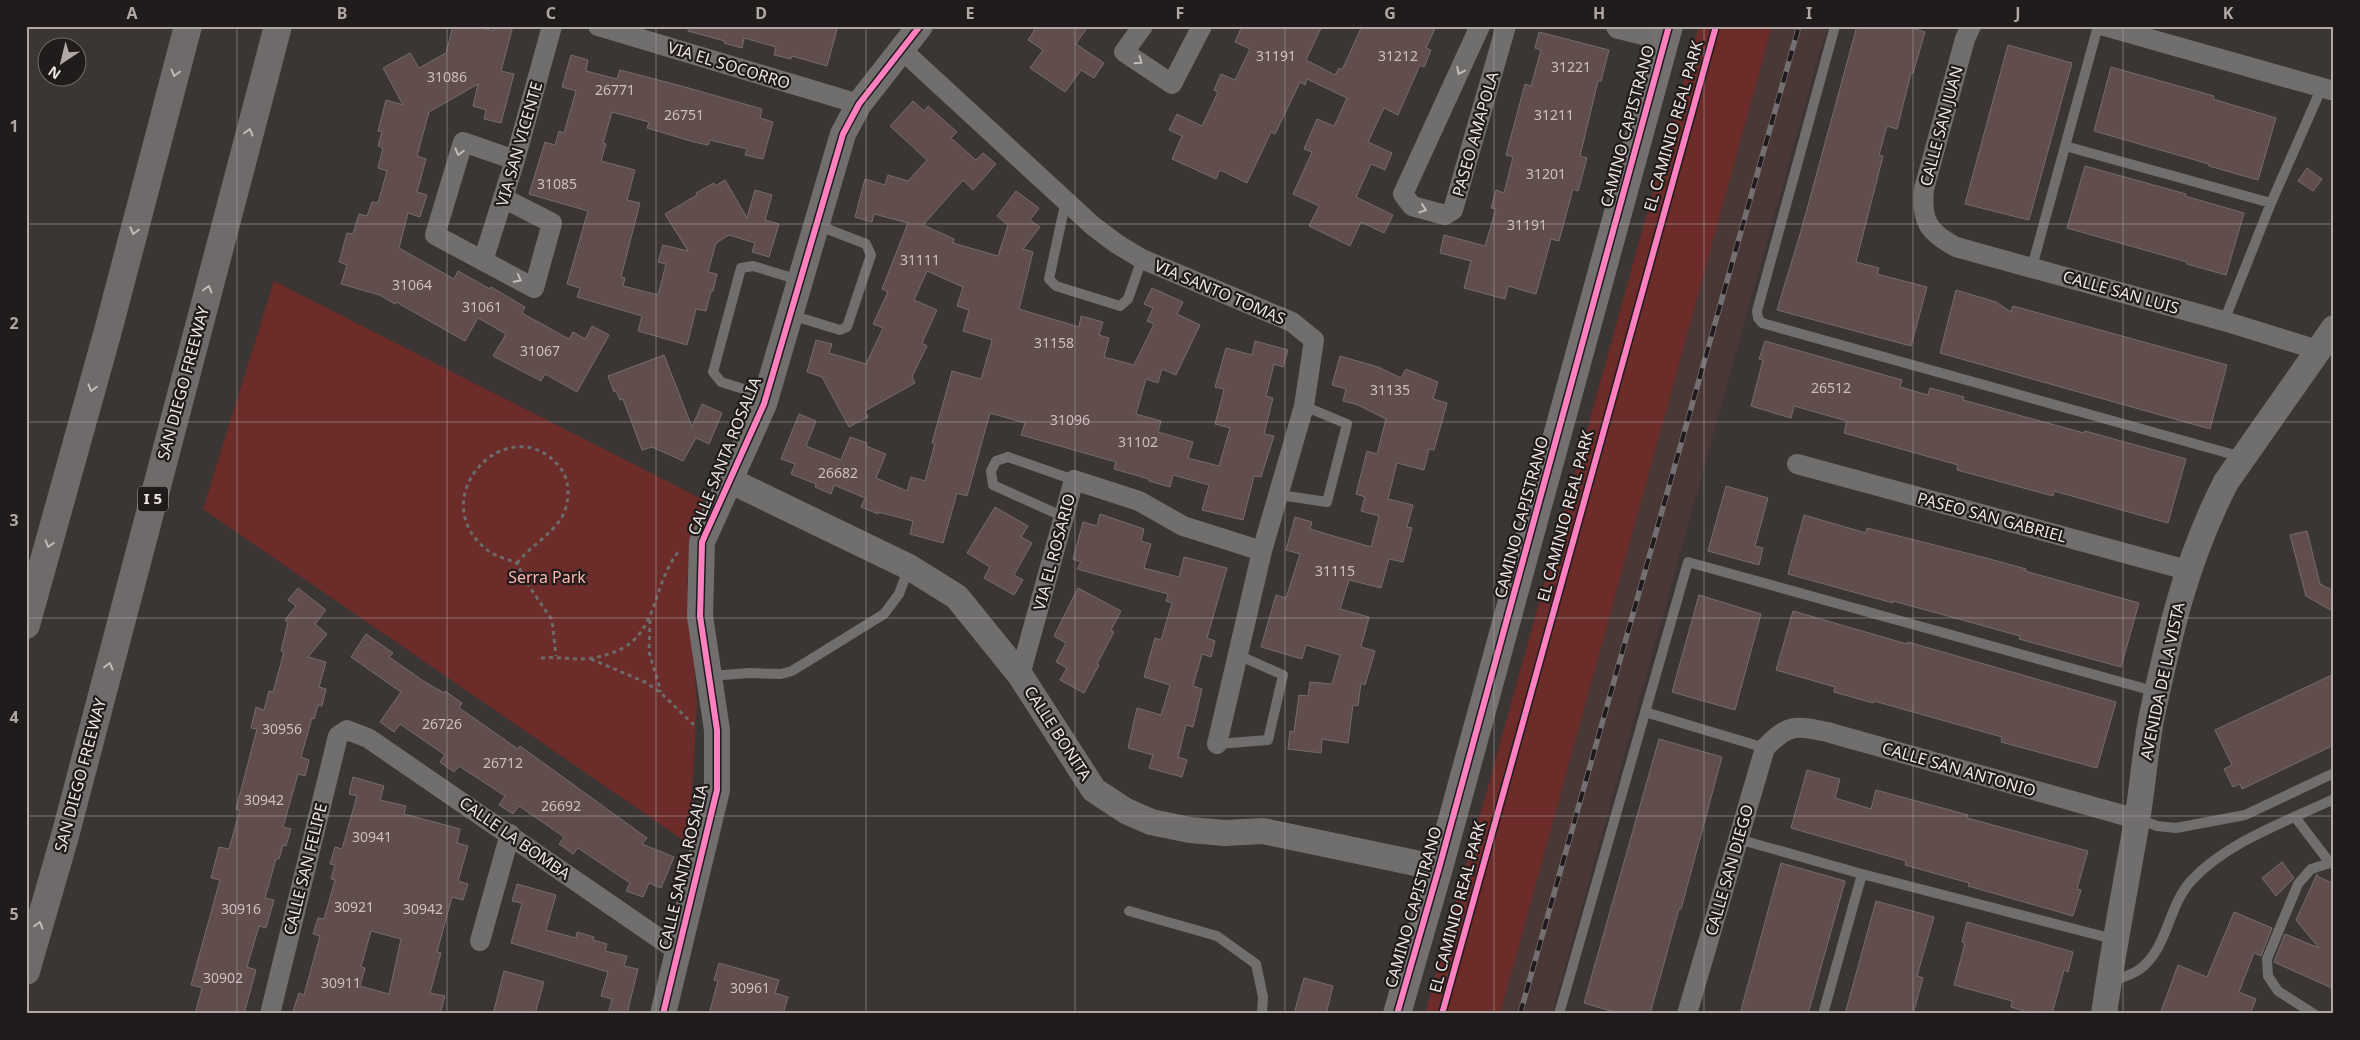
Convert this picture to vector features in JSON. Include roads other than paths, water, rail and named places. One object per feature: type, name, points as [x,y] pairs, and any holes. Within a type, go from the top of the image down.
[{"type":"highway","points":[[26,625],[109,327],[188,26]]},
{"type":"highway","name":"SAN DIEGO FREEWAY","points":[[26,972],[70,817],[278,26]]},
{"type":"main road","name":"CAMINO CAPISTRANO","points":[[1396,1014],[1439,868],[1667,32]]},
{"type":"street","name":"VIA SAN VICENTE","points":[[483,261],[515,160],[552,26]]},
{"type":"street","name":"VIA EL SOCORRO","points":[[598,26],[859,104]]},
{"type":"street","name":"CALLE SANTA ROSALIA","points":[[662,1014],[679,952],[717,790],[717,730],[700,616],[702,542],[766,396],[843,134],[859,104],[920,26]]},
{"type":"street","points":[[1143,26],[1124,52],[1172,84],[1202,26]]},
{"type":"street","name":"PASEO AMAPOLA","points":[[1480,26],[1403,194],[1412,206],[1445,216],[1453,210],[1506,26]]},
{"type":"street","points":[[1619,26],[1667,32]]},
{"type":"street","name":"CALLE SAN JUAN","points":[[1929,226],[1922,208],[1924,189],[1964,39],[1970,26]]},
{"type":"street","points":[[2104,26],[2328,89]]},
{"type":"street","name":"VIA SANTO TOMAS","points":[[902,50],[1101,232],[1142,259],[1292,322],[1314,340],[1304,406],[1280,495],[1262,550],[1217,744]]},
{"type":"street","points":[[503,198],[552,223],[534,288],[435,235],[462,142],[515,160]]},
{"type":"street","name":"CALLE SAN LUIS","points":[[1929,226],[1939,238],[1956,246],[2224,321],[2318,350]]},
{"type":"street","name":"AVENIDA DE LA VISTA","points":[[2104,1014],[2137,819],[2152,716],[2168,637],[2187,570],[2212,509],[2226,482],[2334,328]]},
{"type":"street","name":"PASEO SAN GABRIEL","points":[[1797,464],[2187,570]]},
{"type":"street","name":"CALLE BONITA","points":[[729,480],[909,567],[957,597],[1020,675],[1094,790],[1126,811],[1151,822],[1190,830],[1225,833],[1263,831],[1439,868]]},
{"type":"street","name":"VIA EL ROSARIO","points":[[1020,675],[1074,480],[1139,501],[1183,526],[1262,550]]},
{"type":"street","name":"CALLE SAN ANTONIO","points":[[1780,732],[1802,726],[1827,732],[2137,819]]},
{"type":"street","name":"CALLE LA BOMBA","points":[[347,730],[368,738],[679,952]]},
{"type":"street","name":"CALLE SAN FELIPE","points":[[270,1014],[338,736],[347,730]]},
{"type":"street","name":"CALLE SAN DIEGO","points":[[1687,1014],[1765,748],[1780,732]]},
{"type":"street","points":[[480,941],[510,834]]},
{"type":"lane","points":[[1835,26],[1757,311],[1758,318],[1762,324],[2243,458]]},
{"type":"lane","points":[[2032,267],[2098,26]]},
{"type":"lane","points":[[2224,321],[2271,203],[2328,89]]},
{"type":"lane","points":[[2065,146],[2271,203]]},
{"type":"lane","points":[[1066,200],[1049,279],[1056,286],[1120,306],[1128,299],[1142,259]]},
{"type":"lane","points":[[790,315],[840,330],[847,326],[871,255],[866,244],[816,225]]},
{"type":"lane","points":[[766,396],[721,382],[713,372],[733,291],[741,268],[753,266],[800,280]]},
{"type":"lane","points":[[1280,495],[1327,502],[1347,424],[1304,406]]},
{"type":"lane","points":[[1064,517],[993,485],[991,471],[996,461],[1008,457],[1074,480]]},
{"type":"lane","points":[[1559,1014],[1688,562],[2158,692]]},
{"type":"lane","points":[[709,676],[748,673],[781,674],[792,671],[884,614],[899,594],[909,567]]},
{"type":"lane","points":[[1217,744],[1268,740],[1283,675],[1238,655]]},
{"type":"lane","points":[[1645,712],[1765,748]]},
{"type":"lane","points":[[2137,819],[2157,826],[2176,828],[2245,815],[2334,773]]},
{"type":"lane","points":[[2108,983],[2138,971],[2152,958],[2179,898],[2191,881],[2225,851],[2334,799]]},
{"type":"lane","points":[[2296,817],[2332,863],[2311,869],[2298,884],[2267,959],[2268,976],[2278,991],[2314,1014]]},
{"type":"lane","points":[[1738,839],[1862,874],[2116,940]]},
{"type":"lane","points":[[1823,1014],[1862,874]]},
{"type":"lane","points":[[1129,911],[1217,936],[1256,964],[1263,998],[1262,1014]]},
{"type":"railway","points":[[1520,1014],[1799,26]]},
{"type":"park label","name":"Serra Park","points":[[547,577]]}]
